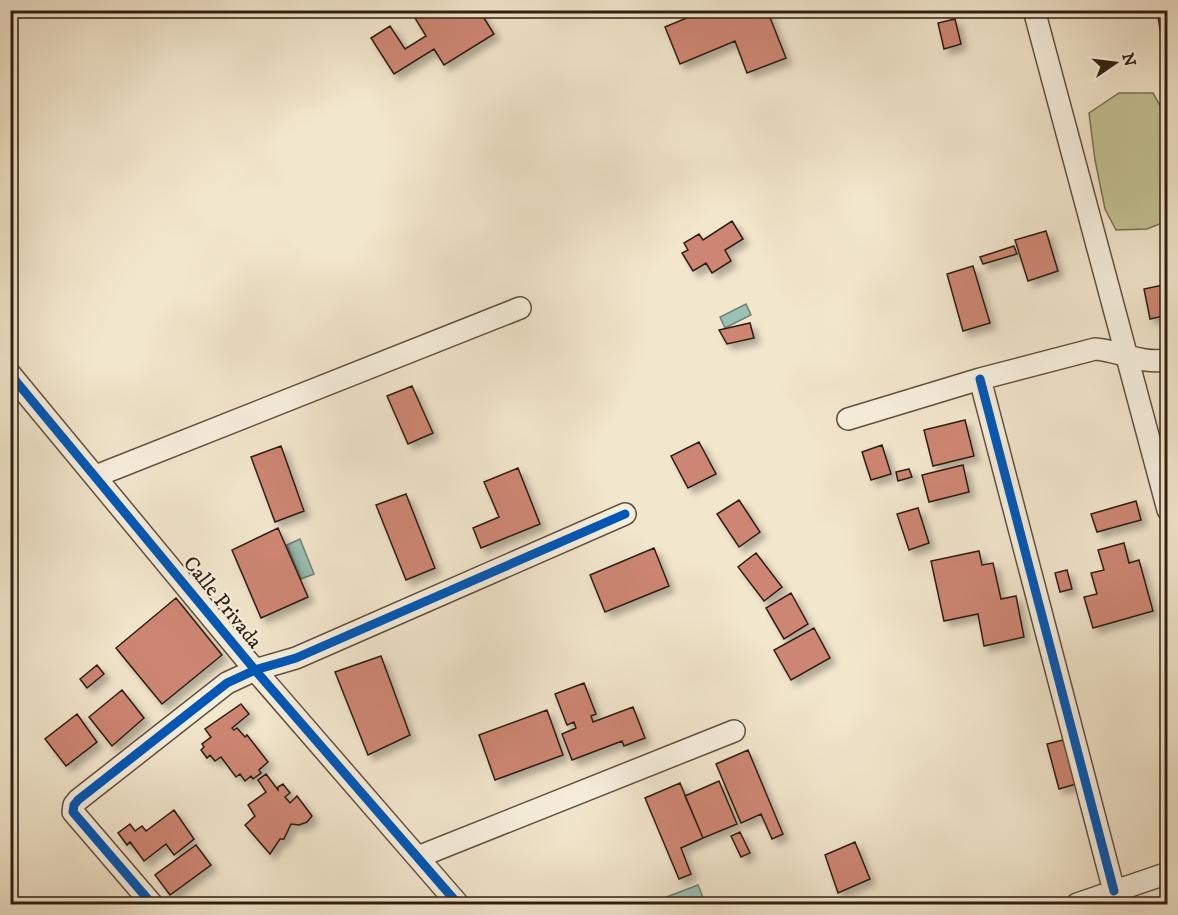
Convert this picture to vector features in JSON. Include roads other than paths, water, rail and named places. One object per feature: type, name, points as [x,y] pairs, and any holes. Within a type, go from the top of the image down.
[{"type":"street","points":[[1034,10],[1167,510]]},
{"type":"street","points":[[96,476],[520,308]]},
{"type":"street","points":[[848,419],[980,379],[1095,349],[1142,361],[1167,360]]},
{"type":"street","name":"Calle Privada","points":[[10,374],[255,670],[458,904]]},
{"type":"street","points":[[980,379],[1114,891]]},
{"type":"street","points":[[152,904],[73,812],[74,805],[227,683],[255,670],[296,658],[625,514]]},
{"type":"street","points":[[418,857],[734,731]]},
{"type":"street","points":[[1077,904],[1167,873]]},
{"type":"water","points":[[746,304],[751,315],[725,328],[720,317]]},
{"type":"water","points":[[300,539],[314,574],[301,579],[287,545]]},
{"type":"water","points":[[698,885],[704,900],[693,904],[666,904],[664,898]]}]
